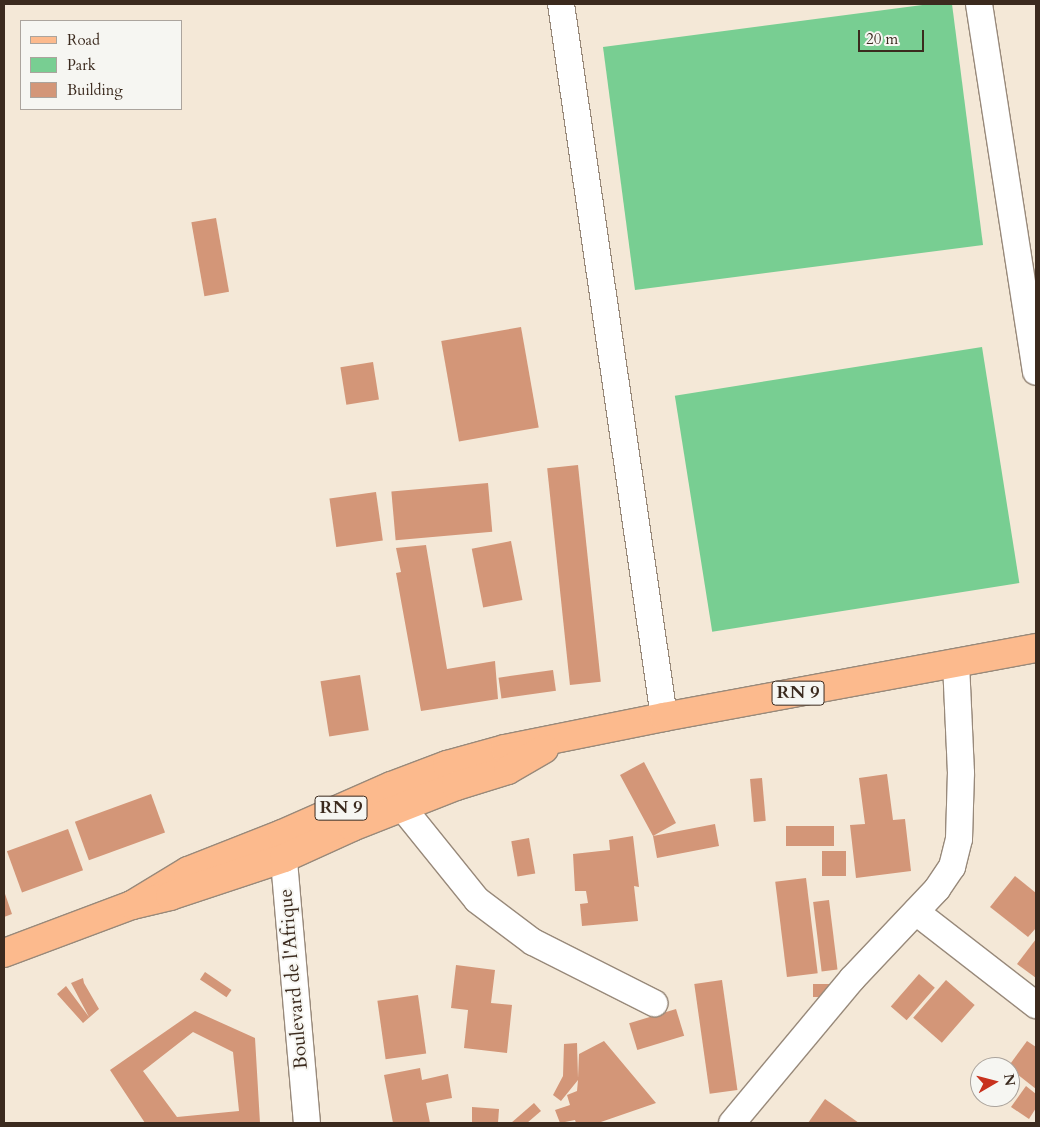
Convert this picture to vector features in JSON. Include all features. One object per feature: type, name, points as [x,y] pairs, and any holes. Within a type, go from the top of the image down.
[{"type":"main road","name":"RN 9","points":[[4,953],[132,905],[188,871],[283,846],[397,796],[447,765],[505,749],[561,740],[664,717],[1036,648]]},
{"type":"street","points":[[561,4],[664,717]]},
{"type":"street","points":[[979,4],[1036,372]]},
{"type":"street","points":[[732,1123],[852,979],[937,889],[952,868],[959,839],[961,773],[956,663]]},
{"type":"street","points":[[397,796],[477,900],[533,942],[654,1003]]},
{"type":"street","name":"Boulevard de l'Afrique","points":[[283,846],[306,1123]]},
{"type":"street","points":[[916,912],[1036,1005]]},
{"type":"green space","points":[[930,4],[952,4],[983,245],[635,290],[603,47]]},
{"type":"green space","points":[[982,347],[1019,583],[712,632],[675,396]]},
{"type":"building","points":[[216,218],[229,292],[204,296],[191,222]]},
{"type":"building","points":[[521,327],[539,427],[459,442],[441,341]]},
{"type":"building","points":[[373,362],[379,400],[346,405],[340,367]]},
{"type":"building","points":[[578,465],[601,682],[570,685],[547,468]]},
{"type":"building","points":[[488,483],[492,532],[396,540],[391,491]]},
{"type":"building","points":[[376,492],[383,541],[336,547],[329,499]]},
{"type":"building","points":[[511,541],[522,600],[483,608],[472,549]]},
{"type":"building","points":[[426,545],[447,669],[495,661],[498,699],[421,711],[396,573],[401,572],[396,548]]},
{"type":"building","points":[[553,670],[556,691],[501,698],[499,678]]},
{"type":"building","points":[[360,675],[369,730],[329,737],[320,681]]},
{"type":"building","points":[[644,762],[676,823],[653,836],[620,775]]},
{"type":"building","points":[[887,774],[893,820],[905,819],[911,871],[856,878],[850,825],[865,824],[859,778]]},
{"type":"building","points":[[762,778],[766,821],[754,822],[750,779]]},
{"type":"building","points":[[151,794],[165,833],[89,860],[75,822]]},
{"type":"building","points":[[715,824],[719,846],[657,858],[653,836]]},
{"type":"building","points":[[786,826],[834,826],[834,846],[786,846]]},
{"type":"building","points":[[68,829],[83,870],[22,893],[7,851]]},
{"type":"building","points":[[633,836],[639,887],[634,886],[638,921],[582,926],[580,904],[588,903],[586,891],[575,891],[573,854],[610,850],[609,840]]},
{"type":"building","points":[[529,838],[535,873],[518,877],[511,841]]},
{"type":"building","points":[[822,851],[846,851],[846,876],[822,876]]},
{"type":"building","points":[[1015,876],[1036,893],[1036,928],[1028,937],[990,907]]},
{"type":"building","points":[[806,878],[818,973],[787,977],[775,882]]},
{"type":"building","points":[[4,891],[12,914],[4,917]]},
{"type":"building","points":[[829,900],[838,969],[822,971],[813,902]]},
{"type":"building","points":[[1036,939],[1036,978],[1017,964]]},
{"type":"building","points":[[456,965],[495,970],[491,1003],[512,1005],[507,1053],[464,1048],[468,1010],[451,1008]]},
{"type":"building","points":[[205,972],[232,990],[226,997],[200,979]]},
{"type":"building","points":[[919,974],[935,988],[907,1020],[891,1006]]},
{"type":"building","points":[[83,978],[99,1009],[83,1023],[57,994],[66,986],[89,1017],[71,983]]},
{"type":"building","points":[[722,980],[737,1090],[710,1094],[694,984]]},
{"type":"building","points":[[946,980],[975,1005],[942,1043],[913,1018]]},
{"type":"building","points":[[813,984],[832,984],[832,997],[813,997]]},
{"type":"building","points":[[418,995],[426,1053],[386,1059],[377,1001]]},
{"type":"building","points":[[676,1009],[684,1036],[637,1050],[629,1023]]},
{"type":"building","points":[[195,1011],[255,1038],[260,1123],[145,1123],[110,1070]],"holes":[[[193,1032],[233,1052],[239,1111],[177,1117],[143,1071]]]},
{"type":"building","points":[[604,1041],[656,1103],[598,1123],[576,1123],[575,1120],[560,1123],[555,1110],[570,1105],[567,1095],[577,1091],[578,1080],[561,1101],[553,1095],[563,1076],[564,1044],[577,1043],[578,1078],[579,1054]]},
{"type":"building","points":[[1027,1041],[1036,1047],[1036,1089],[1020,1076],[1020,1057],[1015,1057]]},
{"type":"building","points":[[420,1068],[422,1080],[448,1074],[452,1098],[426,1103],[430,1123],[393,1123],[384,1075]]},
{"type":"building","points":[[1026,1086],[1036,1094],[1036,1108],[1029,1119],[1011,1107],[1020,1107],[1020,1094]]},
{"type":"building","points":[[825,1099],[859,1123],[808,1123]]},
{"type":"building","points":[[534,1103],[541,1111],[527,1123],[511,1123]]},
{"type":"building","points":[[472,1107],[499,1109],[498,1123],[472,1123]]}]
